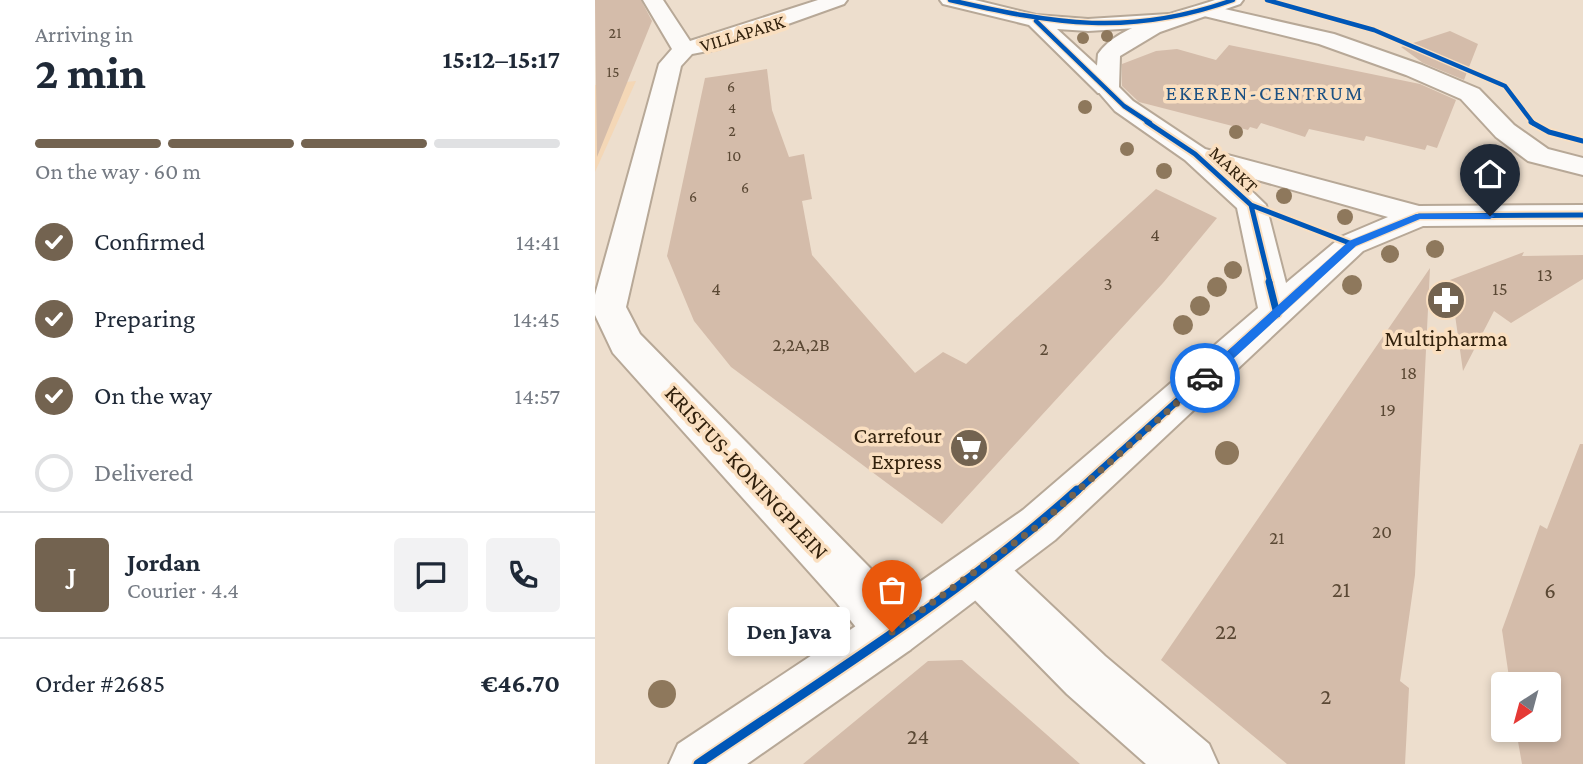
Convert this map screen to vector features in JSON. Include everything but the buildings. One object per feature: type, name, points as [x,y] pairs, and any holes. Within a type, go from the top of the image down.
[{"type":"street","points":[[653,0],[677,42],[678,56]]},
{"type":"street","name":"VILLAPARK","points":[[678,56],[837,0]]},
{"type":"street","points":[[950,0],[1036,20],[1088,25],[1169,20],[1207,11],[1233,0]]},
{"type":"street","points":[[1207,11],[1325,39],[1414,70],[1470,94],[1505,131],[1538,155],[1583,167]]},
{"type":"street","name":"MARKT","points":[[1036,20],[1124,106],[1195,154],[1251,205],[1277,314]]},
{"type":"street","points":[[1107,88],[1109,54],[1169,20]]},
{"type":"street","name":"KRISTUS-KONINGPLEIN","points":[[678,56],[602,308],[626,343],[853,586],[892,632]]},
{"type":"street","name":"MARKT","points":[[1195,154],[1419,216],[1583,215]]},
{"type":"street","name":"MARKT","points":[[698,764],[892,632],[1039,525],[1352,244],[1419,216]]},
{"type":"street","points":[[979,570],[1086,675],[1189,764]]},
{"type":"shaded area","points":[[636,81],[595,172],[595,85]]},
{"type":"cycle path","points":[[950,0],[1057,21],[1092,24],[1162,21],[1197,13],[1233,0]]},
{"type":"cycle path","points":[[1267,0],[1374,30],[1505,86],[1514,95],[1527,118],[1536,126],[1583,141]]},
{"type":"cycle path","points":[[1036,21],[1124,106],[1195,154],[1251,205],[1277,314]]},
{"type":"cycle path","points":[[1251,205],[1352,244]]},
{"type":"cycle path","points":[[698,764],[892,632],[1039,525],[1352,244],[1419,216],[1583,215]]},
{"type":"way so far","points":[[892,632],[1039,525],[1205,378]]},
{"type":"place","name":"Multipharma","points":[[1446,300]]},
{"type":"place","name":"Carrefour Express","points":[[969,448]]},
{"type":"place","name":"Den Java","points":[[892,632]]},
{"type":"district","name":"EKEREN-CENTRUM","points":[[1265,93]]},
{"type":"route","points":[[1205,378],[1352,244],[1419,216],[1490,216]]}]
